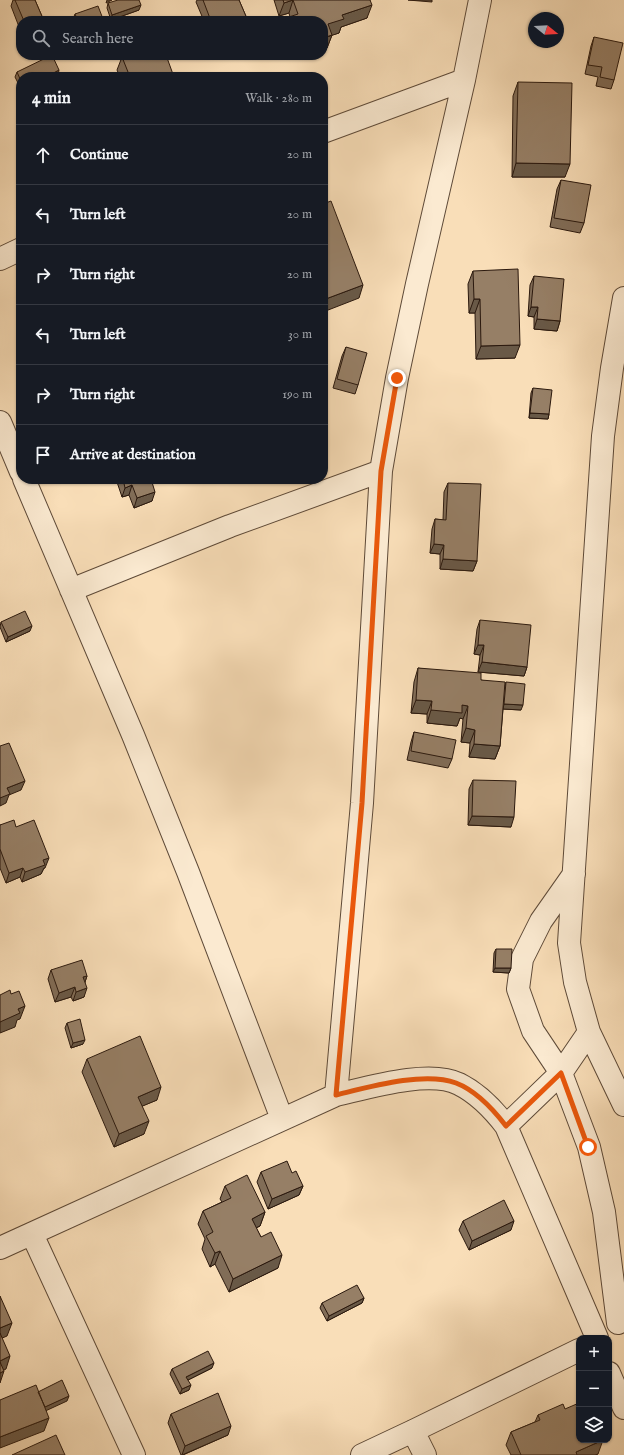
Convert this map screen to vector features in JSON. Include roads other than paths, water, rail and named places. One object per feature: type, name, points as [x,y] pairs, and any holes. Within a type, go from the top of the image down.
[{"type":"street","points":[[336,1095],[362,803],[381,471],[397,378],[464,80],[480,0]]},
{"type":"street","points":[[328,130],[464,80]]},
{"type":"street","points":[[0,259],[16,252]]},
{"type":"street","points":[[624,298],[612,368],[603,436],[570,950],[575,982],[589,1032],[624,1105]]},
{"type":"street","points":[[0,422],[16,460]]},
{"type":"street","points":[[71,590],[230,526],[381,471]]},
{"type":"street","points":[[26,484],[133,736],[188,872],[282,1119]]},
{"type":"street","points":[[574,874],[541,921],[522,959],[518,989],[533,1031],[561,1073],[588,1147],[602,1205],[621,1321],[605,1335]]},
{"type":"street","points":[[506,1126],[561,1073],[589,1032]]},
{"type":"street","points":[[0,1248],[164,1172],[336,1095],[388,1083],[438,1078],[458,1083],[477,1095],[491,1107],[506,1126],[596,1335]]},
{"type":"street","points":[[32,1234],[134,1455]]},
{"type":"street","points":[[362,1455],[576,1351]]},
{"type":"street","points":[[612,1380],[624,1408]]},
{"type":"street","points":[[413,1431],[425,1455]]}]
